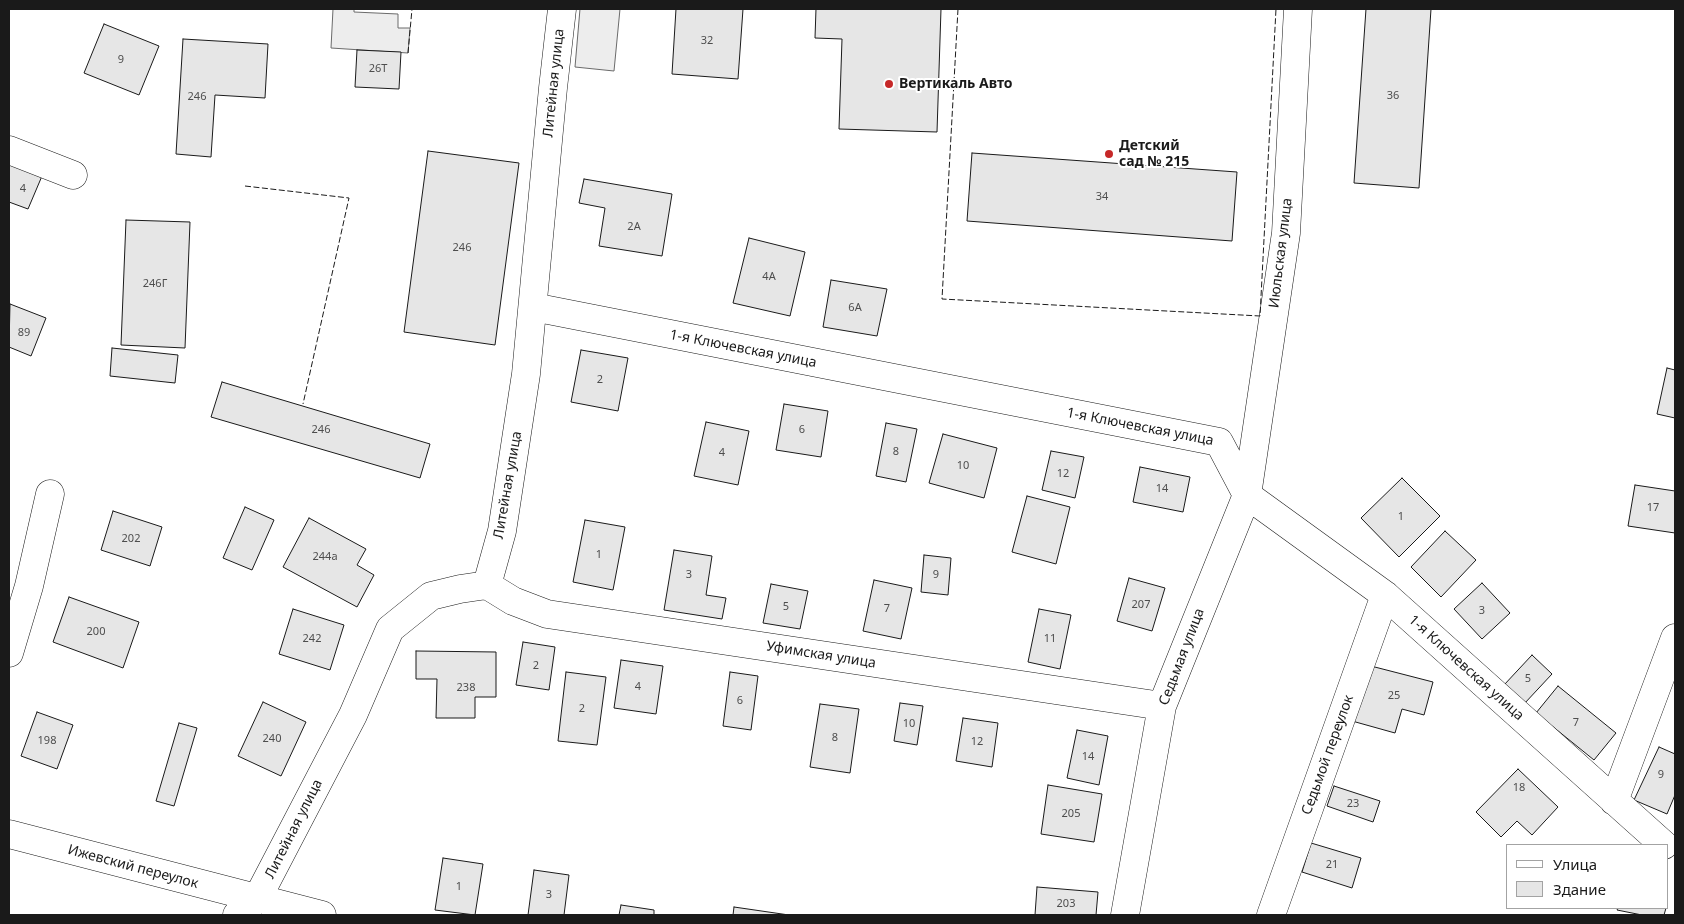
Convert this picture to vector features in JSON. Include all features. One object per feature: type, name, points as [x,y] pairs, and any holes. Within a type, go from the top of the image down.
[{"type":"street","name":"Литейная улица","points":[[247,907],[353,715],[390,629],[431,596],[487,585],[502,530],[526,374],[562,9]]},
{"type":"street","name":"Июльская улица","points":[[1247,495],[1286,233],[1298,9]]},
{"type":"street","points":[[9,150],[73,175]]},
{"type":"street","name":"1-я Ключевская улица","points":[[533,307],[1219,442],[1247,495],[1385,595],[1663,844]]},
{"type":"street","points":[[9,653],[29,586],[50,494]]},
{"type":"street","name":"Седьмая улица","points":[[1125,915],[1162,706],[1247,495]]},
{"type":"street","name":"Уфимская улица","points":[[487,585],[513,601],[547,614],[1162,706]]},
{"type":"street","name":"Седьмой переулок","points":[[1271,915],[1385,595]]},
{"type":"street","points":[[1614,801],[1675,638]]},
{"type":"street","name":"Ижевский переулок","points":[[9,834],[247,907],[322,915]]},
{"type":"shaded area","points":[[333,9],[354,9],[354,12],[398,14],[398,28],[410,28],[408,53],[331,48]]},
{"type":"shaded area","points":[[580,9],[620,9],[614,71],[575,67]]},
{"type":"building","points":[[676,9],[743,9],[738,79],[672,74]]},
{"type":"building","name":"Вертикаль Авто","points":[[816,9],[941,9],[937,132],[839,129],[842,39],[815,38]]},
{"type":"building","points":[[1366,9],[1431,9],[1419,188],[1354,183]]},
{"type":"building","points":[[104,24],[159,46],[139,95],[84,73]]},
{"type":"building","points":[[183,39],[268,44],[265,98],[215,95],[211,157],[176,154]]},
{"type":"building","points":[[357,50],[401,52],[399,89],[355,87]]},
{"type":"building","points":[[428,151],[519,163],[495,345],[404,332]]},
{"type":"building","points":[[972,153],[1237,172],[1232,241],[967,221]]},
{"type":"building","points":[[9,162],[42,176],[28,209],[9,202]]},
{"type":"building","points":[[584,179],[672,194],[662,256],[599,246],[605,208],[579,203]]},
{"type":"building","points":[[126,220],[190,222],[185,348],[121,345]]},
{"type":"building","points":[[749,238],[805,252],[790,316],[733,303]]},
{"type":"building","points":[[831,280],[887,289],[877,336],[823,327]]},
{"type":"building","points":[[10,304],[46,318],[31,356],[9,347]]},
{"type":"building","points":[[112,348],[178,355],[175,383],[110,376]]},
{"type":"building","points":[[581,350],[628,358],[618,411],[571,402]]},
{"type":"building","points":[[1667,368],[1675,370],[1675,418],[1657,414]]},
{"type":"building","points":[[222,382],[430,444],[420,478],[211,417]]},
{"type":"building","points":[[784,404],[828,411],[821,457],[776,450]]},
{"type":"building","points":[[706,422],[749,431],[738,485],[694,476]]},
{"type":"building","points":[[886,423],[917,429],[906,482],[876,476]]},
{"type":"building","points":[[943,434],[997,448],[984,498],[929,483]]},
{"type":"building","points":[[1051,451],[1084,457],[1075,498],[1042,490]]},
{"type":"building","points":[[1140,467],[1190,477],[1183,512],[1133,502]]},
{"type":"building","points":[[1402,478],[1440,516],[1399,557],[1361,518]]},
{"type":"building","points":[[1635,485],[1675,491],[1675,533],[1628,526]]},
{"type":"building","points":[[1027,496],[1070,507],[1056,564],[1012,552]]},
{"type":"building","points":[[245,507],[274,520],[252,570],[223,558]]},
{"type":"building","points":[[113,511],[162,527],[150,566],[101,550]]},
{"type":"building","points":[[309,518],[366,549],[357,565],[374,575],[357,607],[283,567]]},
{"type":"building","points":[[585,520],[625,527],[613,590],[573,582]]},
{"type":"building","points":[[1445,531],[1476,560],[1441,597],[1411,567]]},
{"type":"building","points":[[674,550],[712,556],[706,595],[726,598],[722,619],[664,610]]},
{"type":"building","points":[[924,555],[951,558],[948,595],[921,592]]},
{"type":"building","points":[[1129,578],[1165,588],[1152,631],[1117,621]]},
{"type":"building","points":[[874,580],[912,588],[901,639],[863,631]]},
{"type":"building","points":[[1482,583],[1510,613],[1482,639],[1454,609]]},
{"type":"building","points":[[771,584],[808,591],[800,629],[763,623]]},
{"type":"building","points":[[69,597],[139,622],[123,668],[53,642]]},
{"type":"building","points":[[293,609],[344,625],[330,670],[279,654]]},
{"type":"building","points":[[1039,609],[1071,615],[1060,669],[1028,662]]},
{"type":"building","points":[[523,642],[555,647],[549,690],[516,685]]},
{"type":"building","points":[[416,651],[496,652],[496,697],[475,697],[475,718],[436,718],[437,679],[416,679]]},
{"type":"building","points":[[1532,655],[1552,674],[1524,704],[1504,685]]},
{"type":"building","points":[[621,660],[663,666],[656,714],[614,708]]},
{"type":"building","points":[[1367,665],[1433,682],[1424,715],[1402,709],[1395,733],[1352,721]]},
{"type":"building","points":[[566,672],[606,677],[597,745],[558,741]]},
{"type":"building","points":[[730,672],[758,676],[751,730],[723,726]]},
{"type":"building","points":[[1558,686],[1616,733],[1594,760],[1536,713]]},
{"type":"building","points":[[263,702],[306,722],[281,776],[238,756]]},
{"type":"building","points":[[900,703],[923,706],[917,745],[894,741]]},
{"type":"building","points":[[820,704],[859,709],[850,773],[810,767]]},
{"type":"building","points":[[37,712],[73,725],[57,769],[21,756]]},
{"type":"building","points":[[963,718],[998,723],[992,767],[956,761]]},
{"type":"building","points":[[179,723],[197,728],[174,806],[156,801]]},
{"type":"building","points":[[1077,730],[1108,736],[1099,785],[1067,778]]},
{"type":"building","points":[[1659,747],[1675,754],[1675,795],[1667,814],[1634,800]]},
{"type":"building","points":[[1518,769],[1558,807],[1532,835],[1517,821],[1501,837],[1476,812]]},
{"type":"building","points":[[1048,785],[1102,794],[1094,842],[1041,834]]},
{"type":"building","points":[[1334,786],[1380,801],[1373,822],[1327,806]]},
{"type":"building","points":[[1311,843],[1361,858],[1352,888],[1302,872]]},
{"type":"building","points":[[443,858],[483,864],[475,915],[435,910]]},
{"type":"building","points":[[534,870],[569,875],[564,915],[528,915]]},
{"type":"building","points":[[1037,887],[1098,892],[1096,915],[1035,915]]},
{"type":"building","points":[[621,905],[654,910],[654,915],[619,915]]},
{"type":"building","points":[[734,907],[789,915],[733,915]]},
{"type":"building","points":[[1666,909],[1664,915],[1642,915],[1617,910]]},
{"type":"fence","points":[[408,53],[412,9]]},
{"type":"fence","points":[[958,9],[942,299],[1260,316],[1276,9]]},
{"type":"fence","points":[[245,186],[349,198],[303,404]]},
{"type":"place","name":"Вертикаль Авто","points":[[889,84]]},
{"type":"place","name":"Детский сад № 215","points":[[1109,154]]}]
